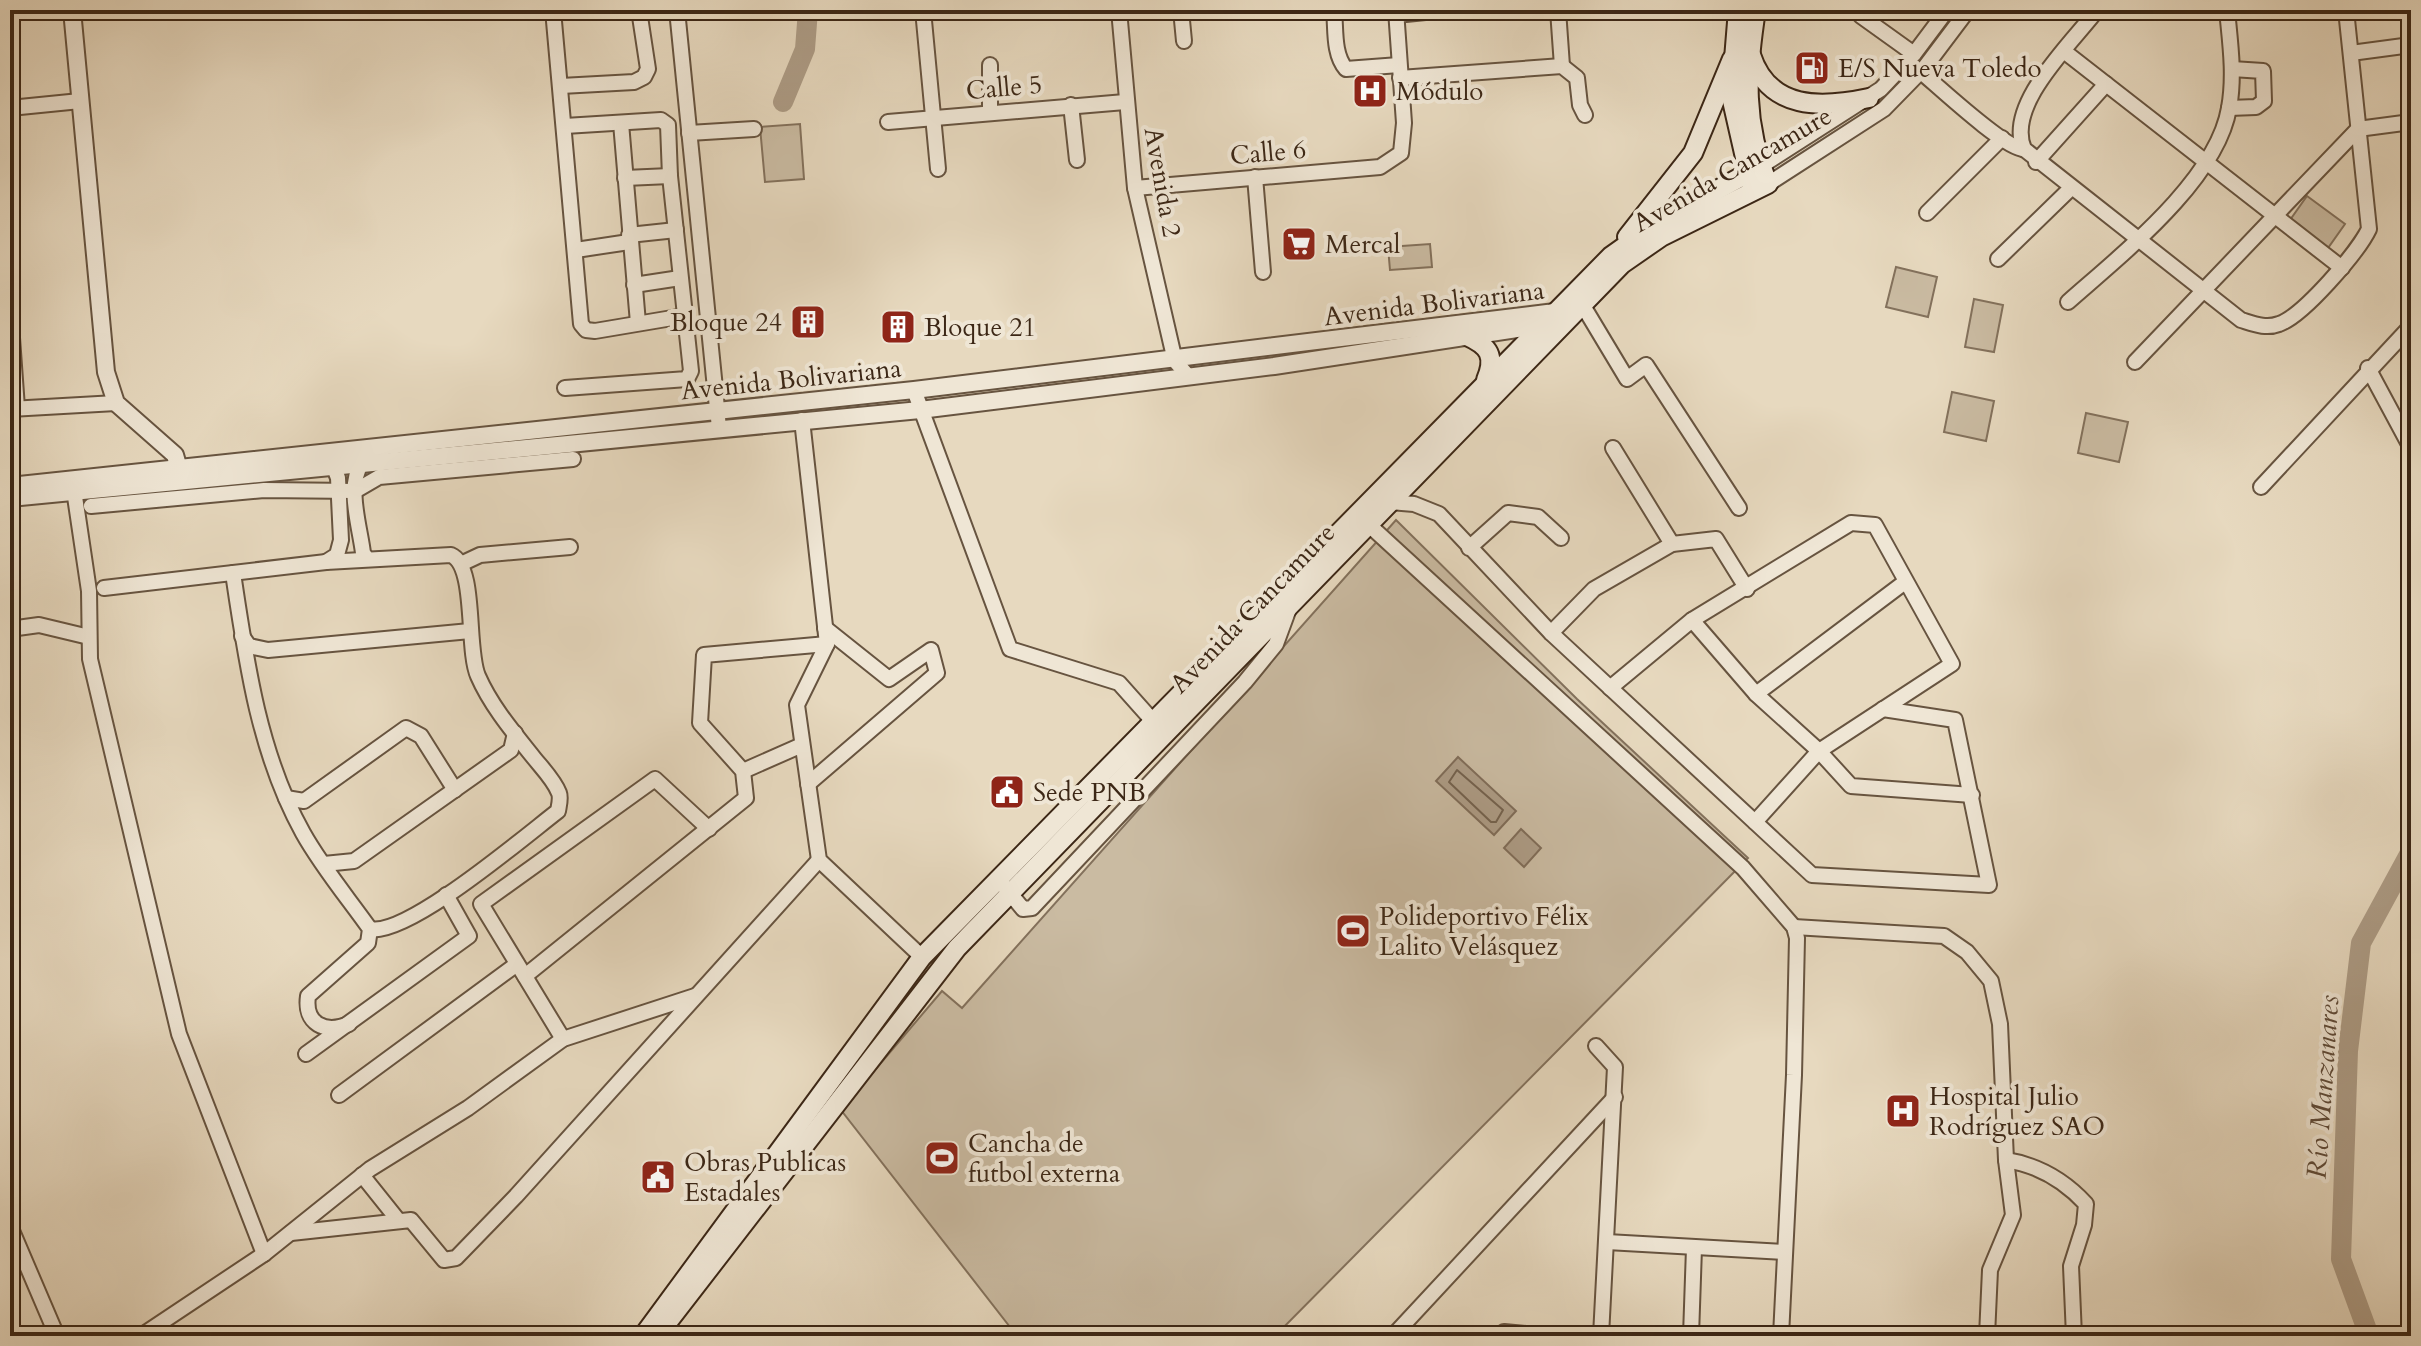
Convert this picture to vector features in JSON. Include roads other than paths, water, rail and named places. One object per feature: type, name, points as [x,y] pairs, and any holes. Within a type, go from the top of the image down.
[{"type":"main road","points":[[1611,256],[1693,153],[1741,55],[1738,10]]},
{"type":"main road","points":[[1756,10],[1731,96],[1758,179]]},
{"type":"main road","points":[[1741,55],[1770,84],[1798,101],[1831,106],[1869,98]]},
{"type":"main road","name":"Avenida Cancamure","points":[[1159,727],[1290,605],[1311,571],[1390,502],[1563,315],[1611,256],[1659,222],[1758,179]]},
{"type":"main road","name":"Avenida Cancamure","points":[[657,1336],[881,1027],[922,957],[1004,886],[1311,571],[1486,380],[1622,264],[1758,179]]},
{"type":"main road","points":[[1467,336],[1490,351],[1492,359],[1486,380]]},
{"type":"main road","name":"Avenida Cancamure","points":[[643,1336],[881,1027],[957,948],[1004,886]]},
{"type":"street","points":[[72,10],[102,344],[116,403],[164,444],[181,474]]},
{"type":"street","points":[[553,10],[581,324],[586,330],[595,331],[684,316]]},
{"type":"street","points":[[561,86],[634,82],[644,77],[648,69],[639,10]]},
{"type":"street","points":[[677,10],[719,428]]},
{"type":"street","points":[[923,10],[938,169]]},
{"type":"street","name":"Avenida 2","points":[[1119,10],[1135,188],[1175,361]]},
{"type":"street","points":[[1181,10],[1184,41]]},
{"type":"street","points":[[1334,10],[1337,46],[1346,69],[1399,72],[1562,66],[1577,78],[1580,105],[1585,115]]},
{"type":"street","points":[[1399,72],[1396,12],[1445,10]]},
{"type":"street","points":[[1558,10],[1562,66]]},
{"type":"street","points":[[1862,10],[1861,16],[1914,54]]},
{"type":"street","name":"Avenida Cancamure","points":[[1758,179],[1869,98],[1914,54],[1947,10]]},
{"type":"street","name":"Avenida Cancamure","points":[[1758,179],[1884,109],[1920,71],[1968,10]]},
{"type":"street","points":[[2097,10],[2034,91],[2020,116],[2018,130],[2024,149],[2070,189],[2204,288],[2241,320],[2266,327],[2291,317],[2359,250],[2369,229],[2346,10]]},
{"type":"street","points":[[2068,302],[2138,239],[2209,163],[2221,138],[2229,108],[2232,69],[2227,10]]},
{"type":"street","points":[[2351,53],[2411,45]]},
{"type":"street","points":[[2065,52],[2342,268]]},
{"type":"street","points":[[990,65],[990,113]]},
{"type":"street","points":[[2229,108],[2256,107],[2264,101],[2263,71],[2232,69]]},
{"type":"street","points":[[1920,71],[2002,138],[2017,149],[2024,149]]},
{"type":"street","name":"Calle 6","points":[[1135,188],[1380,167],[1401,153],[1404,123],[1399,72]]},
{"type":"street","points":[[2036,162],[2106,84]]},
{"type":"street","points":[[10,108],[80,101]]},
{"type":"street","name":"Calle 5","points":[[888,122],[1125,102]]},
{"type":"street","points":[[1071,105],[1077,160]]},
{"type":"street","points":[[565,126],[666,121],[691,371],[687,379],[565,388]]},
{"type":"street","points":[[2135,362],[2358,129],[2411,122]]},
{"type":"street","points":[[621,123],[638,323]]},
{"type":"street","points":[[689,133],[754,129]]},
{"type":"street","points":[[1927,213],[2002,138]]},
{"type":"street","points":[[625,178],[670,176]]},
{"type":"street","points":[[1255,177],[1263,272]]},
{"type":"street","points":[[1998,259],[2070,189]]},
{"type":"street","points":[[576,250],[676,230]]},
{"type":"street","points":[[634,285],[680,278]]},
{"type":"street","points":[[10,310],[14,408],[116,403]]},
{"type":"street","points":[[1563,315],[1627,379],[1646,365],[1739,508]]},
{"type":"street","name":"Avenida Bolivariana","points":[[10,486],[328,466],[920,410],[1189,377],[1467,336],[1563,315]]},
{"type":"street","name":"Avenida Bolivariana","points":[[10,498],[181,474],[1563,315]]},
{"type":"street","points":[[2261,487],[2368,368],[2411,326]]},
{"type":"street","points":[[1166,380],[1175,361],[1189,377]]},
{"type":"street","points":[[2368,368],[2411,448]]},
{"type":"street","points":[[914,390],[1010,649],[1119,683],[1159,727]]},
{"type":"street","points":[[802,420],[827,644],[797,705],[819,860],[922,957]]},
{"type":"street","points":[[1613,448],[1672,544]]},
{"type":"street","points":[[91,506],[264,490],[355,491],[379,477],[573,459]]},
{"type":"street","points":[[362,463],[356,475],[355,491],[363,553],[367,559]]},
{"type":"street","points":[[326,562],[333,560],[340,549],[338,489],[335,470],[328,466]]},
{"type":"street","points":[[74,490],[89,591],[90,659],[179,1034],[264,1254]]},
{"type":"street","points":[[1390,502],[1414,504],[1439,514],[1551,633],[1812,875],[1989,885],[1955,720],[1883,709]]},
{"type":"street","points":[[1469,548],[1508,513],[1538,517],[1561,538]]},
{"type":"street","points":[[1610,688],[1692,620],[1851,523],[1875,525],[1952,664],[1819,751],[1755,822]]},
{"type":"street","points":[[1368,524],[1743,868],[1794,927],[1797,948],[1794,1075],[1781,1336]]},
{"type":"street","points":[[1551,633],[1594,589],[1672,544],[1716,539],[1747,589]]},
{"type":"street","points":[[463,563],[480,555],[570,547]]},
{"type":"street","points":[[104,588],[367,559],[451,555],[463,563],[477,673],[515,733],[559,793],[558,811],[446,895],[392,928],[370,929]]},
{"type":"street","points":[[233,573],[242,635],[271,763],[303,833],[370,929],[368,943],[308,996],[307,1009],[317,1025],[329,1029],[349,1024]]},
{"type":"street","points":[[1756,694],[1905,582]]},
{"type":"street","points":[[1004,886],[1023,909],[1032,908],[1245,682],[1276,644],[1290,605]]},
{"type":"street","points":[[1692,620],[1756,694],[1819,751],[1851,786],[1972,795]]},
{"type":"street","points":[[10,629],[39,625],[89,637]]},
{"type":"street","points":[[808,784],[937,673],[931,650],[889,679],[825,628]]},
{"type":"street","points":[[242,635],[249,646],[268,650],[470,631]]},
{"type":"street","points":[[339,1095],[521,970],[746,798],[743,771],[700,723],[704,655],[827,644]]},
{"type":"street","points":[[286,798],[304,801],[406,728],[421,736],[455,790]]},
{"type":"street","points":[[324,864],[347,865],[511,750],[515,733]]},
{"type":"street","points":[[743,771],[802,745]]},
{"type":"street","points":[[511,750],[529,752]]},
{"type":"street","points":[[563,1039],[481,904],[655,779],[709,829]]},
{"type":"street","points":[[291,1233],[398,1220],[416,1222],[444,1260],[456,1258],[819,860]]},
{"type":"street","points":[[341,888],[347,865]]},
{"type":"street","points":[[306,1054],[469,936],[446,895]]},
{"type":"street","points":[[1794,927],[1933,934],[1956,941],[1982,967],[1991,981],[2000,1024],[2006,1160],[2013,1215],[1990,1270],[1987,1336]]},
{"type":"street","points":[[141,1336],[264,1254],[362,1175],[468,1108],[563,1039],[697,995]]},
{"type":"street","points":[[1596,1046],[1615,1067],[1601,1336]]},
{"type":"street","points":[[1393,1336],[1615,1097]]},
{"type":"street","points":[[2006,1160],[2053,1175],[2086,1204],[2084,1225],[2071,1266],[2074,1336]]},
{"type":"street","points":[[362,1175],[398,1220]]},
{"type":"street","points":[[10,1226],[57,1336]]},
{"type":"street","points":[[1607,1242],[1784,1252]]},
{"type":"street","points":[[1691,1336],[1694,1248]]},
{"type":"street","points":[[1504,1332],[1549,1336]]},
{"type":"water","points":[[1458,757],[1516,811],[1494,835],[1436,781]]},
{"type":"water","points":[[1521,829],[1541,848],[1524,867],[1504,848]]},
{"type":"waterway","points":[[783,102],[805,49],[808,10]]},
{"type":"waterway","name":"Río Manzanares","points":[[2365,1336],[2367,1330],[2341,1259],[2348,1051],[2361,943],[2411,851]]},
{"type":"place","name":"E/S Nueva Toledo","points":[[1812,68]]},
{"type":"place","name":"Módulo","points":[[1370,91]]},
{"type":"place","name":"Mercal","points":[[1299,244]]},
{"type":"place","name":"Bloque 24","points":[[808,322]]},
{"type":"place","name":"Bloque 21","points":[[898,327]]},
{"type":"place","name":"Sede PNB","points":[[1007,792]]},
{"type":"place","name":"Polideportivo Félix Lalito Velásquez","points":[[1353,931]]},
{"type":"place","name":"Hospital Julio Rodríguez SAO","points":[[1903,1111]]},
{"type":"place","name":"Cancha de futbol externa","points":[[942,1158]]},
{"type":"place","name":"Obras Publicas Estadales","points":[[658,1177]]}]
